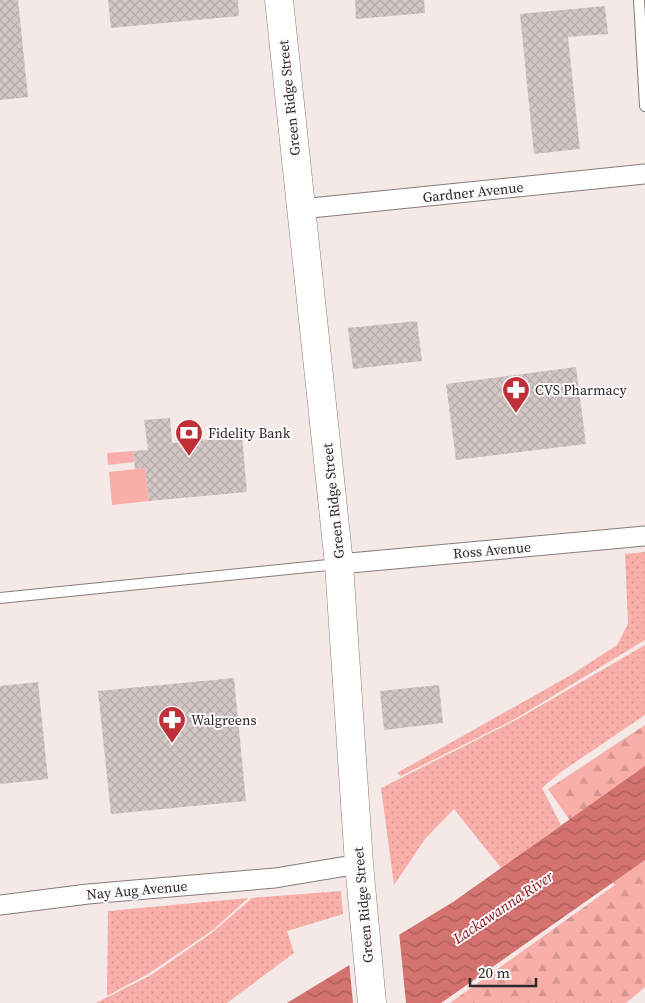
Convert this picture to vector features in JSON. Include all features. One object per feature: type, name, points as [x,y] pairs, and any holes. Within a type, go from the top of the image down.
[{"type":"main road","name":"Green Ridge Street","points":[[279,0],[339,564],[359,864],[372,1003]]},
{"type":"street","name":"Gardner Avenue","points":[[301,209],[645,174]]},
{"type":"street","name":"Ross Avenue","points":[[339,564],[645,536]]},
{"type":"street","name":"Nay Aug Avenue","points":[[0,905],[88,894],[275,878],[359,864]]},
{"type":"lane","points":[[639,0],[645,106]]},
{"type":"lane","points":[[0,598],[339,564]]},
{"type":"green space","points":[[133,451],[134,462],[108,465],[107,453]]},
{"type":"green space","points":[[145,468],[149,501],[112,505],[109,472]]},
{"type":"green space","points":[[645,552],[645,640],[515,719],[401,776],[397,773],[571,675],[617,645],[628,624],[625,554]]},
{"type":"green space","points":[[645,645],[645,715],[561,772],[542,788],[561,825],[501,868],[454,809],[425,839],[394,885],[381,788],[516,720]]},
{"type":"green space","points":[[645,725],[645,987],[626,1003],[450,1003],[615,885],[548,789]]},
{"type":"green space","points":[[341,891],[343,914],[287,931],[294,953],[227,1003],[96,1003],[151,975],[213,932],[252,898]]},
{"type":"green space","points":[[248,898],[213,930],[148,974],[107,996],[108,911]]},
{"type":"water","name":"Lackawanna River","points":[[645,766],[645,860],[441,1003],[287,1003],[453,902]]},
{"type":"pier","points":[[399,932],[406,1003],[353,1003],[349,962]]},
{"type":"building","points":[[0,0],[18,0],[28,97],[0,100]]},
{"type":"building","points":[[108,0],[238,0],[239,16],[111,28]]},
{"type":"building","points":[[355,0],[424,0],[425,13],[356,19]]},
{"type":"building","points":[[605,6],[608,34],[568,37],[580,149],[534,154],[520,14]]},
{"type":"building","points":[[417,321],[422,361],[353,369],[348,328]]},
{"type":"building","name":"CVS Pharmacy","points":[[576,367],[586,444],[456,460],[446,384]]},
{"type":"building","name":"Fidelity Bank","points":[[170,418],[172,443],[242,436],[247,492],[149,501],[145,468],[135,469],[133,451],[148,450],[144,420]]},
{"type":"building","name":"Walgreens","points":[[234,678],[246,801],[111,814],[98,691]]},
{"type":"building","points":[[38,682],[48,779],[0,784],[0,686]]},
{"type":"building","points":[[439,685],[443,723],[384,730],[380,691]]},
{"type":"place","name":"CVS Pharmacy","points":[[516,414]]},
{"type":"place","name":"Fidelity Bank","points":[[189,457]]},
{"type":"place","name":"Walgreens","points":[[172,744]]}]
